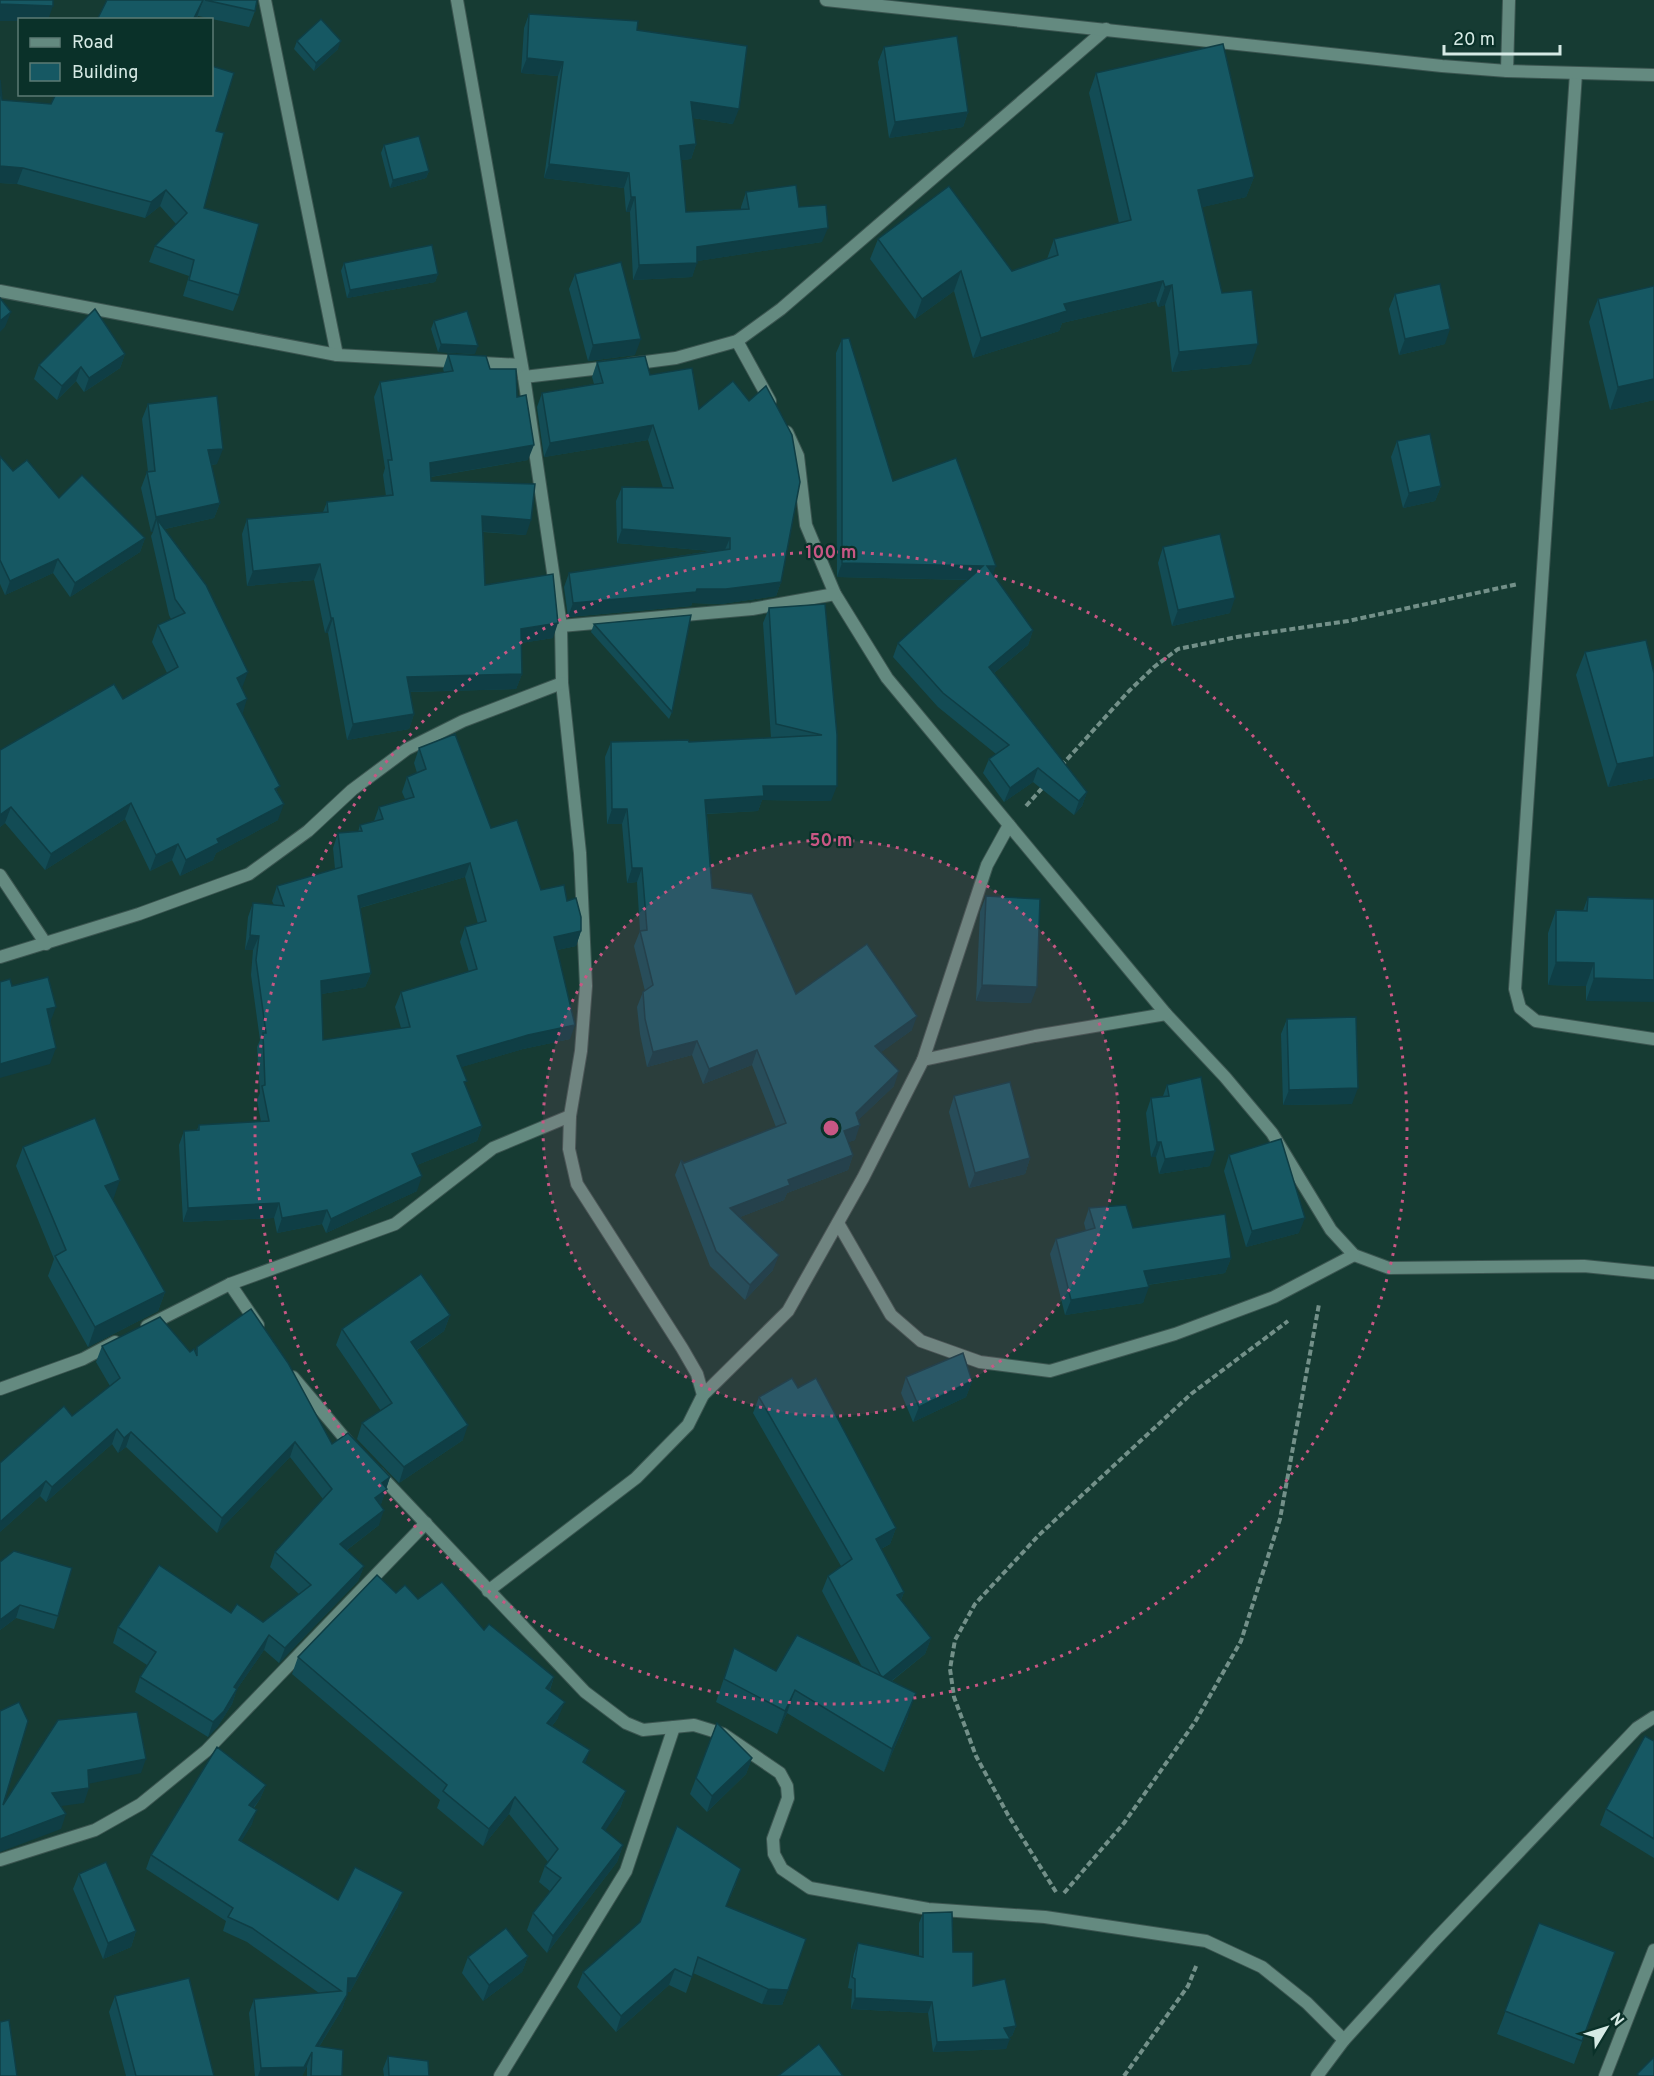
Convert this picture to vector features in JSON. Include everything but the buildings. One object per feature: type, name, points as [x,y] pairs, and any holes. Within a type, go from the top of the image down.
[{"type":"street","points":[[265,0],[337,355]]},
{"type":"street","points":[[456,0],[522,371],[561,626],[562,683],[580,853],[586,986],[581,1051],[570,1116],[569,1149],[577,1184],[687,1357],[697,1374],[703,1395]]},
{"type":"street","points":[[826,0],[1507,71],[1654,75]]},
{"type":"street","points":[[1507,71],[1509,0]]},
{"type":"street","points":[[0,291],[337,355],[522,371],[676,358],[737,341],[781,309],[1106,29]]},
{"type":"street","points":[[1576,73],[1515,988],[1520,1008],[1536,1021],[1654,1039]]},
{"type":"street","points":[[737,341],[798,456],[806,525],[835,594],[887,678],[1166,1014],[1225,1077],[1272,1133],[1331,1230],[1354,1256],[1389,1268],[1584,1266],[1654,1273]]},
{"type":"street","points":[[561,626],[752,609],[835,594]]},
{"type":"street","points":[[0,957],[46,944],[249,874],[308,831],[352,790],[407,749],[463,721],[562,683]]},
{"type":"street","points":[[488,1592],[636,1478],[688,1425],[703,1395],[788,1311],[838,1223],[923,1060],[987,865],[1009,825]]},
{"type":"street","points":[[0,875],[46,944]]},
{"type":"street","points":[[923,1060],[1035,1036],[1166,1014]]},
{"type":"street","points":[[0,1389],[83,1359],[230,1284],[395,1224],[493,1148],[570,1116]]},
{"type":"street","points":[[838,1223],[891,1315],[921,1341],[980,1362],[1050,1371],[1175,1334],[1274,1298],[1354,1256]]},
{"type":"street","points":[[230,1284],[262,1332]]},
{"type":"street","points":[[282,1362],[337,1430],[585,1692],[618,1717],[643,1730],[694,1725],[723,1734],[780,1773],[788,1786],[788,1798],[773,1839],[774,1854],[782,1869],[810,1888],[928,1909],[1045,1917],[1206,1941],[1262,1967],[1307,2003],[1344,2040]]},
{"type":"street","points":[[0,1860],[95,1830],[141,1803],[207,1751],[426,1523]]},
{"type":"street","points":[[1317,2076],[1344,2040],[1637,1728],[1654,1717]]},
{"type":"street","points":[[500,2076],[626,1871],[674,1727]]},
{"type":"street","points":[[1605,2076],[1654,1950]]},
{"type":"path","points":[[1060,767],[1129,691],[1154,667],[1178,649],[1237,637],[1348,621],[1542,579]]},
{"type":"path","points":[[1009,825],[1046,784]]},
{"type":"path","points":[[1293,1318],[1191,1394],[1039,1535],[975,1604],[955,1640],[950,1669],[954,1697],[976,1756],[1008,1815],[1060,1897],[1124,1823],[1196,1722],[1241,1641],[1280,1519],[1320,1298],[1311,1305]]},
{"type":"path","points":[[1124,2076],[1188,1986],[1206,1941]]}]
